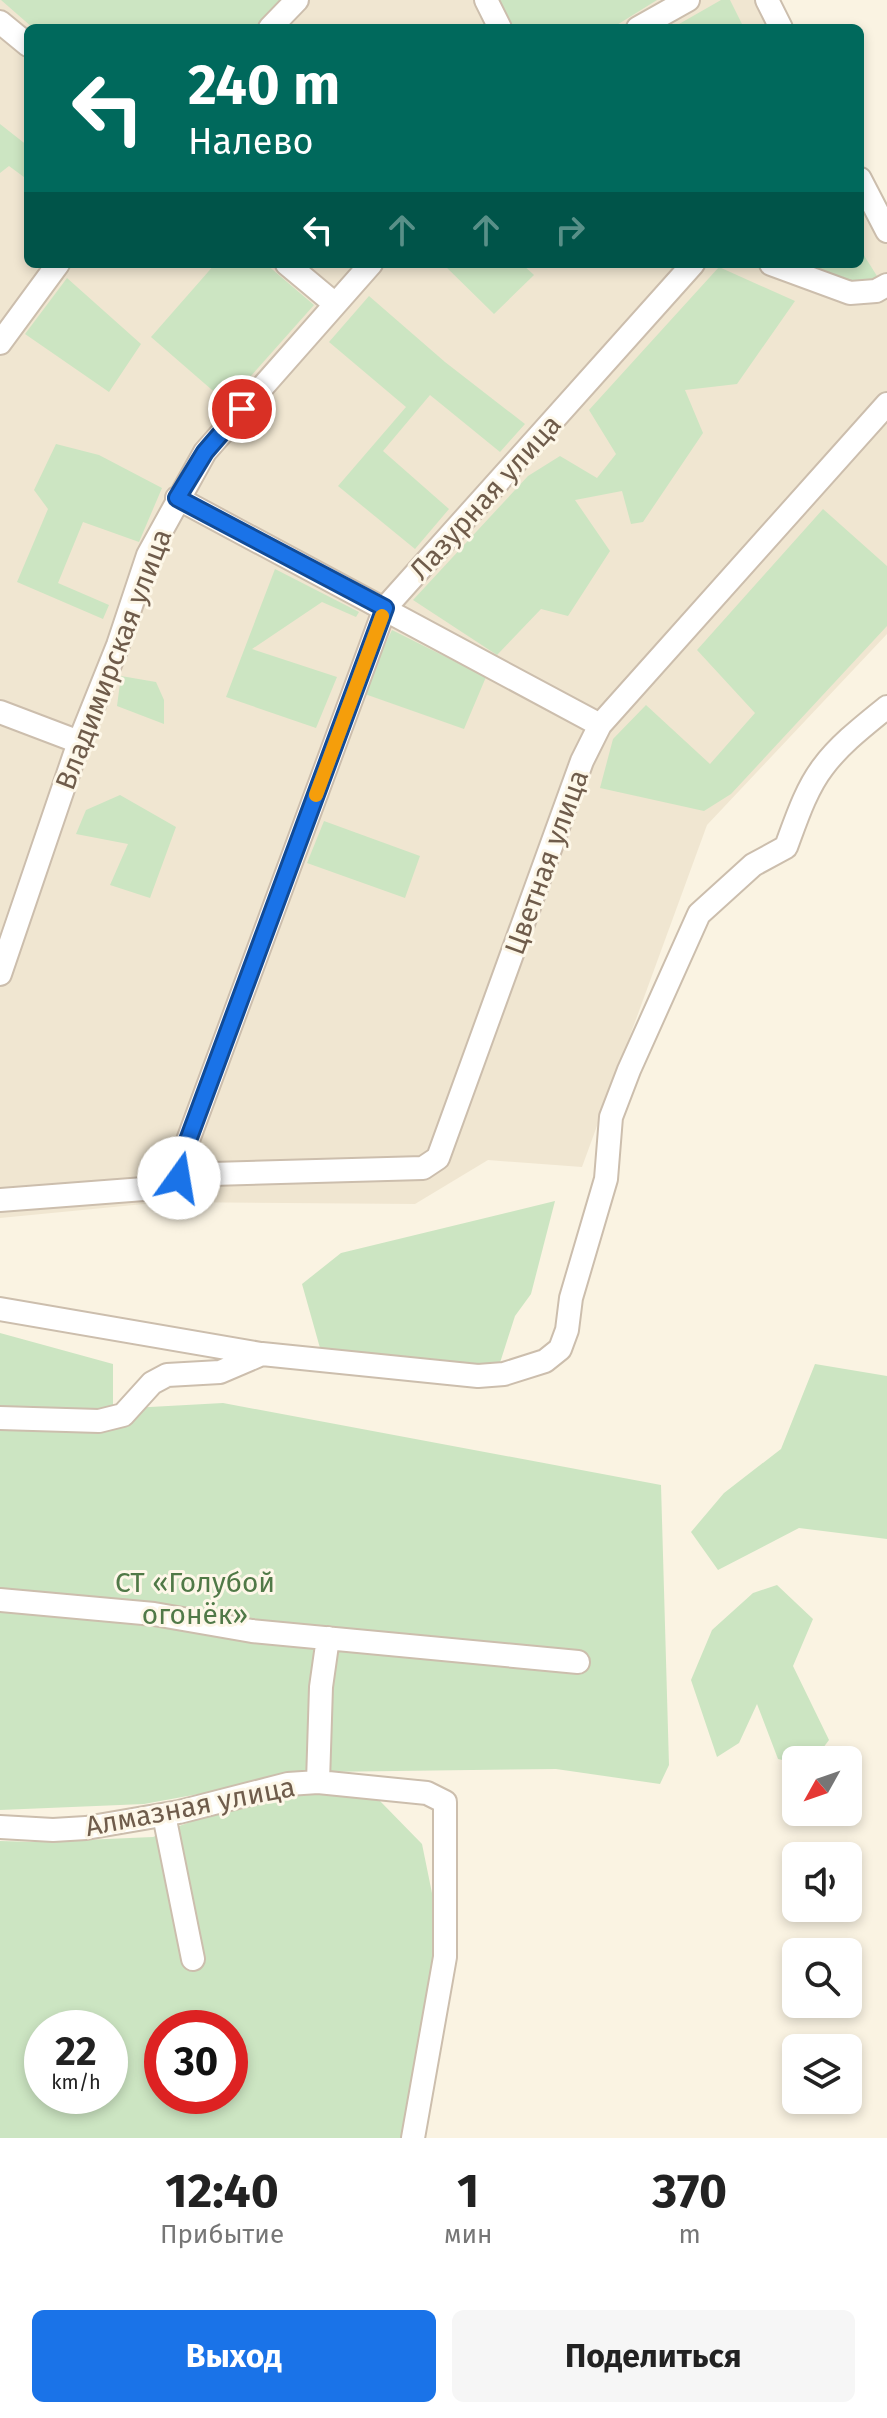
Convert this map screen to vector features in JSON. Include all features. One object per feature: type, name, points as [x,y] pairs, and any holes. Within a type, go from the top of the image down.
[{"type":"street","points":[[274,24],[297,0]]},
{"type":"street","points":[[486,0],[498,24]]},
{"type":"street","points":[[645,24],[688,0]]},
{"type":"street","points":[[767,0],[779,24]]},
{"type":"street","points":[[0,22],[24,42]]},
{"type":"street","points":[[864,187],[887,231]]},
{"type":"street","points":[[0,343],[55,268]]},
{"type":"street","points":[[292,268],[335,304]]},
{"type":"street","name":"Владимирская улица","points":[[0,974],[79,742],[118,645],[148,555],[177,498],[205,452],[367,268]]},
{"type":"street","name":"Лазурная улица","points":[[179,1178],[192,1128],[385,608],[689,268]]},
{"type":"street","points":[[782,268],[850,293],[876,291],[887,285]]},
{"type":"street","name":"Цветная улица","points":[[179,1178],[212,1174],[423,1168],[438,1158],[582,761],[600,725],[887,404]]},
{"type":"street","points":[[177,498],[600,725]]},
{"type":"street","points":[[0,1309],[262,1354],[478,1376],[504,1374],[545,1361],[560,1349],[567,1330],[571,1298],[606,1179],[611,1117],[699,914],[753,865],[786,847],[822,768],[850,738],[887,707]]},
{"type":"street","points":[[0,712],[79,742]]},
{"type":"street","points":[[0,1200],[144,1189],[179,1178]]},
{"type":"street","points":[[0,1418],[99,1421],[123,1415],[152,1383],[167,1375],[220,1372],[262,1354]]},
{"type":"street","points":[[0,1600],[154,1614],[252,1631],[578,1662]]},
{"type":"street","points":[[318,1782],[321,1687],[328,1638]]},
{"type":"street","name":"Алмазная улица","points":[[0,1827],[86,1828],[164,1815],[288,1784],[318,1782],[436,1798],[445,1957],[413,2138]]},
{"type":"street","points":[[164,1815],[193,1959]]},
{"type":"shaded area","points":[[0,0],[757,0],[770,24],[24,24],[24,268],[864,268],[864,196],[887,239],[887,634],[707,825],[582,1167],[488,1160],[415,1204],[165,1202],[0,1218]]},
{"type":"green space","points":[[1,0],[284,0],[260,24],[28,24]]},
{"type":"green space","points":[[491,0],[657,0],[618,24],[502,24]]},
{"type":"green space","points":[[721,0],[730,0],[742,24],[679,24]]},
{"type":"green space","points":[[0,124],[24,143],[24,177],[9,166],[0,173]]},
{"type":"green space","points":[[864,255],[882,284],[847,291],[790,268],[864,268]]},
{"type":"green space","points":[[211,268],[271,268],[314,305],[227,403],[151,337]]},
{"type":"green space","points":[[447,268],[526,268],[534,275],[494,314]]},
{"type":"green space","points":[[718,268],[795,301],[737,384],[685,390],[703,433],[643,522],[631,524],[622,491],[575,500],[610,551],[568,616],[541,609],[497,655],[413,600],[528,476],[560,456],[597,478],[616,454],[589,410]]},
{"type":"green space","points":[[67,278],[141,344],[109,392],[25,334]]},
{"type":"green space","points":[[369,296],[445,362],[525,424],[500,452],[430,395],[383,451],[449,509],[415,549],[338,486],[406,407],[329,342]]},
{"type":"green space","points":[[56,444],[99,455],[162,488],[139,542],[83,522],[58,583],[109,605],[103,619],[17,582],[48,509],[34,490]]},
{"type":"green space","points":[[823,509],[887,566],[887,626],[731,794],[704,811],[600,788],[613,739],[646,705],[710,764],[755,713],[697,650]]},
{"type":"green space","points":[[275,569],[359,612],[356,617],[322,602],[252,649],[337,677],[316,728],[226,697]]},
{"type":"green space","points":[[392,630],[486,677],[464,729],[362,693]]},
{"type":"green space","points":[[121,676],[156,682],[164,700],[164,724],[117,706]]},
{"type":"green space","points":[[120,795],[176,827],[150,898],[110,885],[128,844],[76,834],[86,810]]},
{"type":"green space","points":[[324,821],[420,856],[405,898],[307,863]]},
{"type":"green space","points":[[555,1201],[531,1294],[515,1316],[498,1369],[320,1348],[302,1284],[341,1253]]},
{"type":"green space","name":"СТ «Голубой огонёк»","points":[[0,1333],[113,1364],[113,1409],[223,1403],[661,1485],[669,1765],[660,1784],[556,1769],[318,1772],[144,1804],[0,1810]]},
{"type":"green space","points":[[815,1364],[887,1376],[887,1539],[799,1528],[718,1570],[691,1532],[724,1493],[781,1449]]},
{"type":"green space","points":[[777,1585],[813,1619],[793,1666],[829,1740],[824,1746],[782,1746],[782,1760],[778,1759],[757,1704],[739,1743],[717,1757],[691,1680],[712,1630],[753,1593]]},
{"type":"green space","points":[[343,1790],[380,1801],[422,1844],[445,1957],[412,2138],[0,2138],[0,1841],[153,1837],[263,1796]]},
{"type":"slow traffic","points":[[316,795],[382,616]]},
{"type":"route","points":[[179,1178],[187,1143],[385,608],[177,498],[205,452],[242,409]]}]
